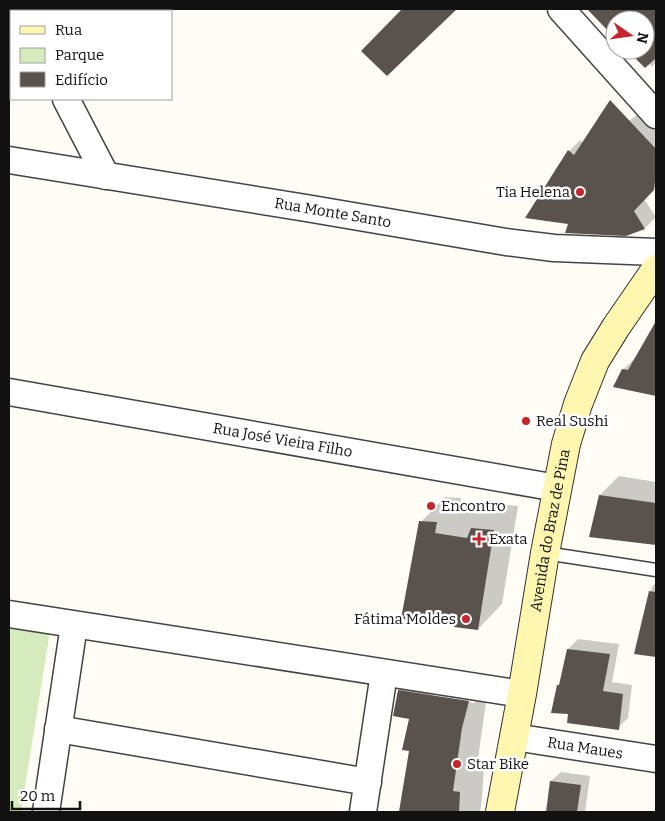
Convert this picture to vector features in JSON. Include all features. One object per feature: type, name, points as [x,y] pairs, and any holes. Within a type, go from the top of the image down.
[{"type":"street","points":[[561,9],[652,103]]},
{"type":"street","points":[[67,100],[106,176]]},
{"type":"street","name":"Rua Monte Santo","points":[[9,159],[506,242],[554,248],[656,252]]},
{"type":"street","name":"Avenida do Braz de Pina","points":[[500,812],[557,488],[578,404],[595,361],[616,326],[656,270]]},
{"type":"street","name":"Rua José Vieira Filho","points":[[9,392],[557,488]]},
{"type":"street","points":[[9,614],[522,694]]},
{"type":"street","points":[[46,812],[74,625]]},
{"type":"street","points":[[363,812],[384,673]]},
{"type":"street","points":[[58,728],[368,782]]},
{"type":"street","name":"Rua Maues","points":[[514,738],[656,759]]},
{"type":"lane","points":[[545,553],[656,570]]},
{"type":"green space","points":[[9,618],[51,625],[21,812],[9,812]]},
{"type":"building","points":[[402,9],[457,9],[387,76],[361,51]]},
{"type":"building","points":[[587,9],[656,9],[656,58],[655,10],[605,10],[605,28]]},
{"type":"building","points":[[637,60],[654,60],[645,68]]},
{"type":"building","points":[[610,100],[656,149],[654,190],[634,211],[645,229],[626,236],[565,233],[568,224],[525,218],[568,150],[574,155]]},
{"type":"building","points":[[656,321],[656,396],[613,387],[622,369],[628,370]]},
{"type":"building","points":[[599,495],[656,503],[656,545],[589,537]]},
{"type":"building","points":[[419,521],[437,522],[435,533],[467,538],[471,528],[494,530],[478,630],[454,627],[455,623],[401,619]]},
{"type":"building","points":[[649,591],[656,592],[656,657],[634,654]]},
{"type":"building","points":[[567,649],[610,654],[603,691],[623,694],[619,730],[567,723],[568,714],[551,713]]},
{"type":"building","points":[[398,690],[469,701],[462,728],[453,791],[460,792],[459,812],[399,812],[409,751],[402,750],[409,719],[393,716]]},
{"type":"building","points":[[550,781],[581,785],[577,812],[546,812]]},
{"type":"place","name":"Tia Helena","points":[[580,192]]},
{"type":"place","name":"Real Sushi","points":[[526,421]]},
{"type":"place","name":"Encontro","points":[[431,506]]},
{"type":"place","name":"Exata","points":[[479,539]]},
{"type":"place","name":"Fátima Moldes","points":[[466,619]]},
{"type":"place","name":"Star Bike","points":[[457,764]]}]
